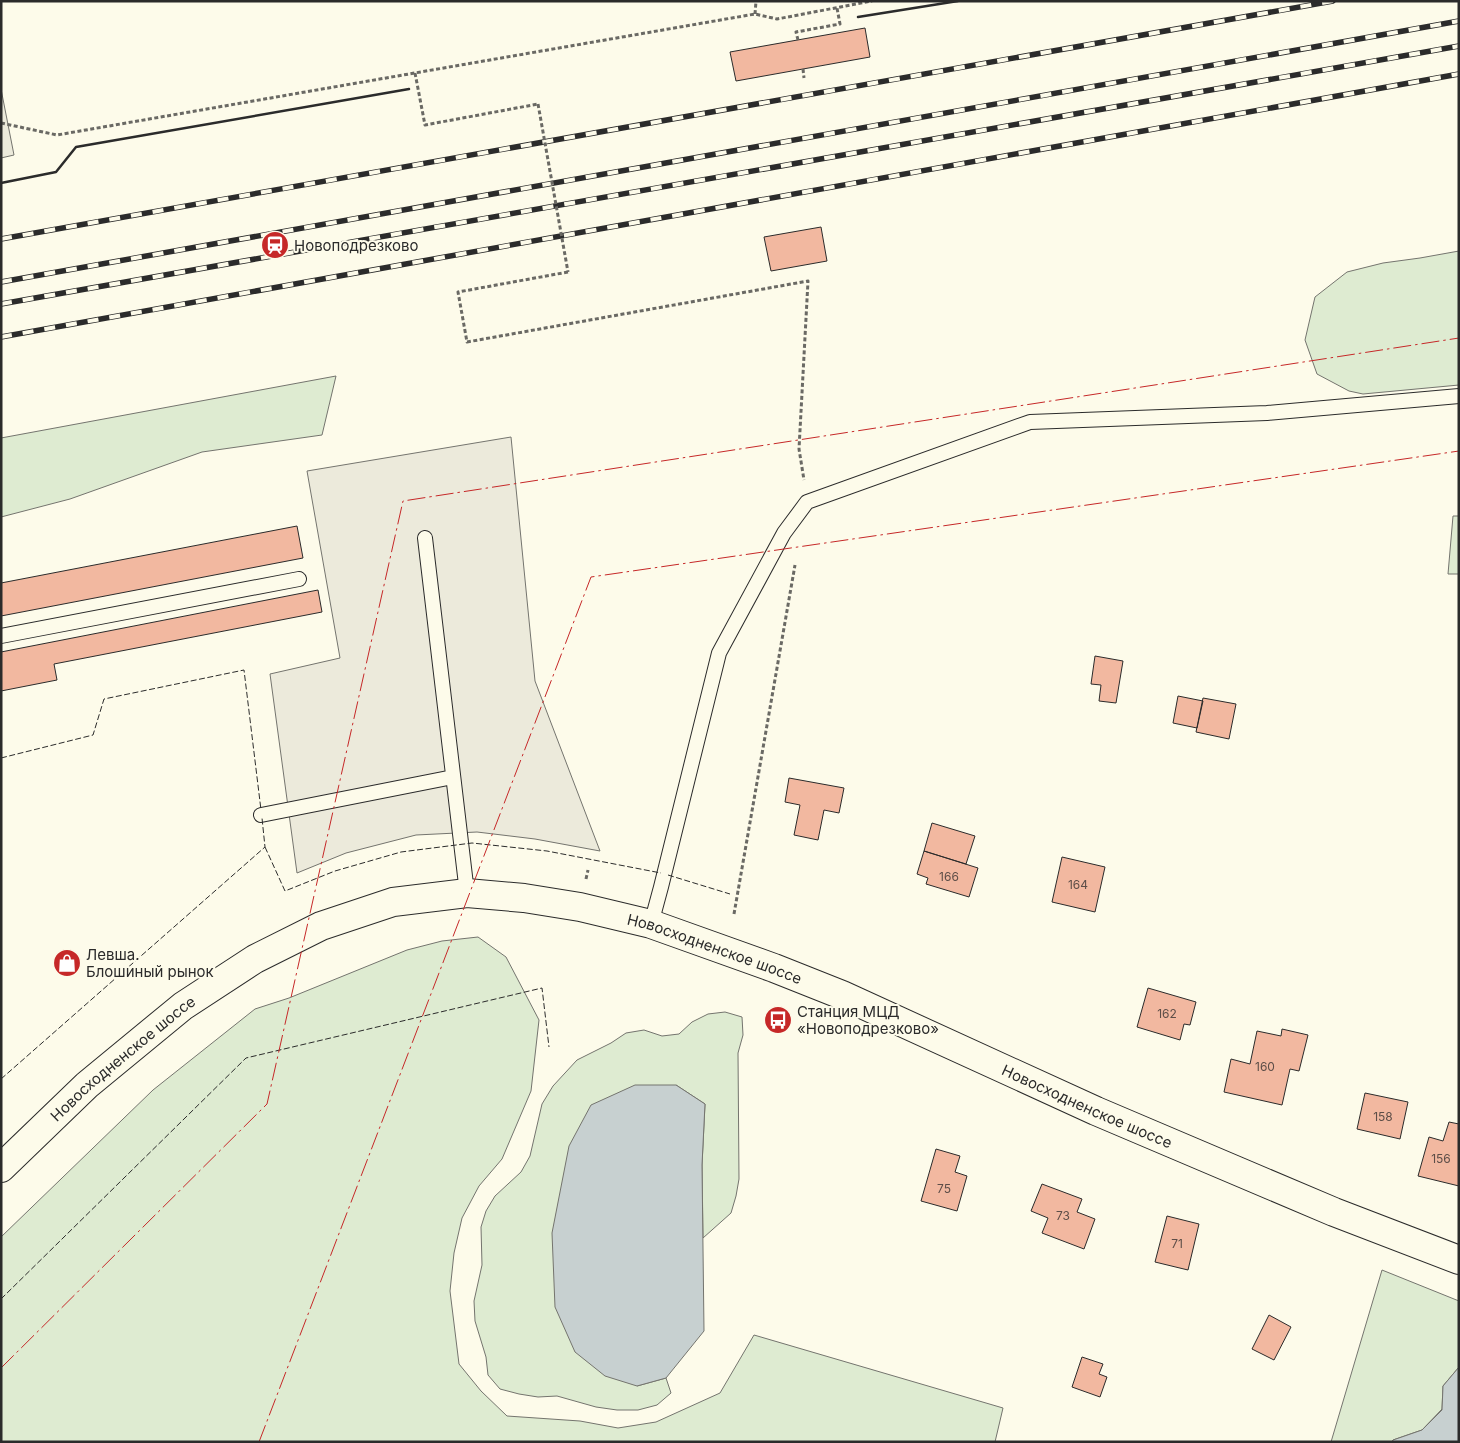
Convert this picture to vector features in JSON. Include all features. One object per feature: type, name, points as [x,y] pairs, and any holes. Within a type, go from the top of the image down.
[{"type":"main road","name":"Новосходненское шоссе","points":[[1,1168],[86,1085],[183,1006],[254,959],[321,926],[393,902],[467,893],[524,898],[571,906],[650,924],[765,964],[842,995],[1096,1111],[1334,1212],[1459,1260]]},
{"type":"lane","points":[[650,924],[661,887],[718,653],[784,533],[807,502],[1030,422],[1267,413],[1459,396]]},
{"type":"lane","points":[[425,538],[467,893]]},
{"type":"lane","points":[[1,636],[299,579]]},
{"type":"lane","points":[[261,815],[453,777]]},
{"type":"path","points":[[755,14],[756,1]]},
{"type":"path","points":[[1,123],[57,136],[755,14],[777,19],[872,1]]},
{"type":"path","points":[[798,40],[796,32],[840,24],[837,8]]},
{"type":"path","points":[[803,69],[804,78]]},
{"type":"path","points":[[415,73],[424,125],[538,104],[568,272],[458,292],[467,342],[808,280],[799,448],[807,502]]},
{"type":"path","points":[[734,914],[796,561]]},
{"type":"green space","points":[[1459,251],[1459,385],[1363,394],[1349,391],[1317,374],[1305,340],[1315,297],[1347,272],[1383,263]]},
{"type":"green space","points":[[336,376],[322,435],[202,452],[70,499],[1,517],[1,438]]},
{"type":"green space","points":[[1453,516],[1459,516],[1459,574],[1448,574]]},
{"type":"green space","points":[[478,937],[506,957],[539,1020],[531,1091],[502,1159],[479,1186],[462,1218],[454,1253],[450,1291],[459,1364],[481,1391],[507,1416],[580,1421],[618,1428],[656,1422],[720,1393],[754,1335],[1003,1408],[995,1442],[1,1442],[1,1237],[153,1090],[255,1009],[289,998],[407,950],[442,941]]},
{"type":"green space","points":[[725,1012],[742,1017],[743,1035],[738,1053],[739,1179],[731,1213],[703,1238],[702,1165],[705,1104],[676,1085],[637,1386],[666,1378],[671,1393],[657,1405],[638,1410],[617,1410],[596,1407],[557,1396],[538,1397],[500,1389],[488,1375],[486,1357],[475,1321],[474,1301],[482,1265],[481,1227],[486,1211],[495,1196],[521,1172],[530,1156],[542,1104],[553,1086],[577,1060],[611,1043],[626,1033],[644,1030],[662,1036],[679,1034],[692,1022],[708,1014]]},
{"type":"green space","points":[[1382,1270],[1459,1301],[1459,1367],[1443,1386],[1442,1409],[1422,1430],[1392,1442],[1331,1442]]},
{"type":"shaded area","points":[[1,89],[14,155],[1,158]]},
{"type":"shaded area","points":[[511,437],[535,681],[600,851],[535,839],[477,832],[416,835],[346,853],[297,873],[270,674],[340,658],[307,471]]},
{"type":"shaded area","points":[[635,1085],[676,1085],[705,1104],[702,1165],[704,1331],[666,1378],[637,1386],[605,1376],[575,1352],[555,1307],[552,1233],[569,1146],[591,1105]]},
{"type":"shaded area","points":[[1459,1367],[1459,1442],[1392,1442],[1422,1430],[1442,1410],[1443,1386]]},
{"type":"building","points":[[865,28],[870,57],[736,81],[730,52]]},
{"type":"building","points":[[821,227],[827,261],[771,271],[764,237]]},
{"type":"building","points":[[297,526],[303,558],[1,616],[1,583]]},
{"type":"building","points":[[318,590],[322,612],[54,664],[57,680],[1,691],[1,652]]},
{"type":"building","points":[[1095,656],[1123,661],[1116,703],[1099,701],[1101,685],[1091,684]]},
{"type":"building","points":[[1178,696],[1203,701],[1197,728],[1173,723]]},
{"type":"building","points":[[1203,698],[1236,704],[1229,739],[1196,732]]},
{"type":"building","points":[[789,778],[844,788],[839,813],[824,810],[818,840],[794,835],[800,805],[785,802]]},
{"type":"building","points":[[932,823],[975,836],[966,864],[924,851]]},
{"type":"building","points":[[924,851],[978,868],[969,897],[926,884],[928,878],[917,874]]},
{"type":"building","points":[[1062,857],[1105,867],[1095,912],[1052,902]]},
{"type":"building","points":[[1148,988],[1196,1002],[1190,1025],[1184,1024],[1180,1040],[1137,1027]]},
{"type":"building","points":[[1282,1029],[1308,1035],[1299,1071],[1290,1069],[1282,1105],[1224,1092],[1231,1059],[1250,1064],[1257,1031],[1281,1036]]},
{"type":"building","points":[[1365,1093],[1408,1102],[1400,1139],[1357,1129]]},
{"type":"building","points":[[1449,1122],[1459,1124],[1459,1186],[1418,1176],[1429,1137],[1443,1141]]},
{"type":"building","points":[[936,1149],[960,1156],[955,1172],[967,1176],[957,1211],[921,1201]]},
{"type":"building","points":[[1042,1184],[1082,1199],[1077,1212],[1095,1219],[1084,1249],[1042,1233],[1048,1218],[1031,1211]]},
{"type":"building","points":[[1167,1216],[1199,1224],[1188,1270],[1155,1262]]},
{"type":"building","points":[[1269,1315],[1291,1327],[1274,1360],[1252,1349]]},
{"type":"building","points":[[1082,1357],[1103,1364],[1099,1374],[1107,1377],[1100,1397],[1072,1387]]},
{"type":"railway","points":[[1,239],[1333,1]]},
{"type":"railway","points":[[1,282],[1459,21]]},
{"type":"railway","points":[[1,304],[1459,46]]},
{"type":"railway","points":[[1,337],[1459,74]]},
{"type":"fence","points":[[1,758],[93,735],[104,699],[244,670],[261,810]]},
{"type":"fence","points":[[1,1079],[265,847],[262,818]]},
{"type":"fence","points":[[265,847],[285,891],[335,871],[401,852],[472,843],[547,851],[661,873]]},
{"type":"fence","points":[[668,875],[730,894]]},
{"type":"fence","points":[[1,1299],[246,1058],[542,988],[549,1047]]},
{"type":"wall","points":[[858,17],[958,1]]},
{"type":"wall","points":[[1,183],[56,172],[76,147],[409,89]]},
{"type":"power","points":[[1,1368],[267,1104],[403,501],[1459,338]]},
{"type":"power","points":[[259,1442],[591,577],[1459,451]]},
{"type":"place","name":"Новоподрезково","points":[[275,245]]},
{"type":"place","name":"Левша. Блошиный рынок","points":[[67,963]]},
{"type":"place","name":"Станция МЦД «Новоподрезково»","points":[[778,1020]]}]
